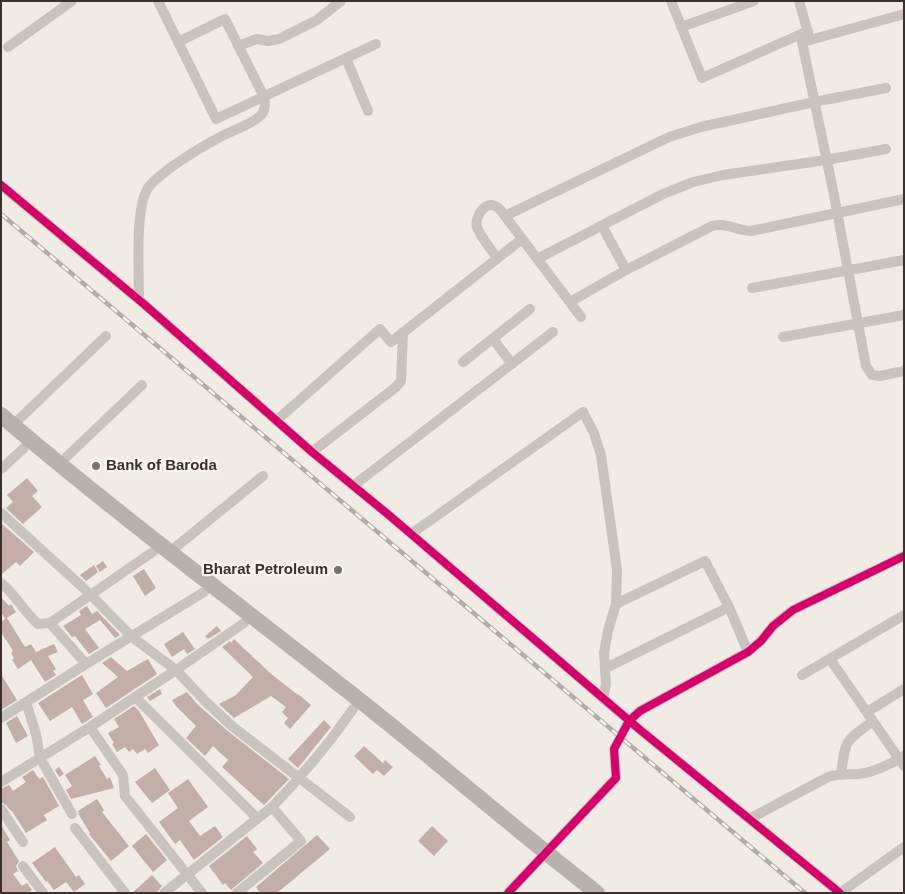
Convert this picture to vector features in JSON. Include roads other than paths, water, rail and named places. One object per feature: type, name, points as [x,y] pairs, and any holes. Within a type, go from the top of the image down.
[{"type":"main road","points":[[5,423],[24,448],[204,592],[542,857],[596,893]]},
{"type":"main road","points":[[5,423],[60,464],[359,700],[542,857],[579,893]]},
{"type":"street","points":[[8,47],[72,1]]},
{"type":"street","points":[[158,1],[216,119],[222,136]]},
{"type":"street","points":[[238,46],[257,38],[274,41],[279,39],[317,20],[341,1]]},
{"type":"street","points":[[670,1],[702,78],[809,35],[904,14]]},
{"type":"street","points":[[681,27],[754,1]]},
{"type":"street","points":[[799,1],[809,35]]},
{"type":"street","points":[[139,300],[140,218],[142,202],[147,189],[161,175],[222,136],[261,115],[265,107],[264,97],[225,19],[178,42]]},
{"type":"street","points":[[809,35],[802,42],[866,366],[872,375],[880,376],[904,371]]},
{"type":"street","points":[[216,119],[376,44]]},
{"type":"street","points":[[346,58],[368,111]]},
{"type":"street","points":[[506,216],[669,137],[814,102],[886,88]]},
{"type":"street","points":[[537,259],[663,194],[693,182],[723,175],[886,149]]},
{"type":"street","points":[[1,185],[139,300],[312,452],[411,534],[629,721],[840,893],[904,847]]},
{"type":"street","points":[[570,302],[626,270],[712,226],[719,224],[743,231],[751,231],[904,199]]},
{"type":"street","points":[[497,258],[478,228],[476,220],[479,212],[485,207],[492,205],[497,206],[506,216],[581,317]]},
{"type":"street","points":[[602,226],[626,270]]},
{"type":"street","points":[[276,421],[380,329],[391,342],[522,239]]},
{"type":"street","points":[[752,288],[904,260]]},
{"type":"street","points":[[463,362],[530,309]]},
{"type":"street","points":[[783,337],[904,315]]},
{"type":"street","points":[[312,452],[396,387],[400,381],[403,332]]},
{"type":"street","points":[[353,486],[553,332]]},
{"type":"street","points":[[5,423],[106,336]]},
{"type":"street","points":[[493,339],[512,364]]},
{"type":"street","points":[[60,464],[142,385]]},
{"type":"street","points":[[411,534],[583,412],[594,433],[601,455],[617,570],[616,604],[604,653],[606,684],[603,699]]},
{"type":"street","points":[[1,469],[24,448]]},
{"type":"street","points":[[171,551],[263,476]]},
{"type":"street","points":[[1,513],[90,594],[132,637],[176,670],[233,727],[350,816]]},
{"type":"street","points":[[3,586],[19,600],[29,616],[38,624],[50,623],[154,551]]},
{"type":"street","points":[[508,893],[616,778],[614,749],[629,721],[640,711],[748,652],[761,641],[773,626],[793,610],[904,556]]},
{"type":"street","points":[[616,604],[706,561],[729,607],[748,652]]},
{"type":"street","points":[[1,718],[204,592]]},
{"type":"street","points":[[606,668],[729,607]]},
{"type":"street","points":[[802,675],[904,615]]},
{"type":"street","points":[[50,623],[86,664]]},
{"type":"street","points":[[1,782],[90,727],[244,623]]},
{"type":"street","points":[[750,819],[828,777],[841,773],[869,772],[902,760],[830,659]]},
{"type":"street","points":[[867,712],[904,689]]},
{"type":"street","points":[[135,697],[257,818]]},
{"type":"street","points":[[26,702],[36,734],[40,758],[72,814]]},
{"type":"street","points":[[164,893],[272,807],[300,778],[338,732],[353,709]]},
{"type":"street","points":[[841,773],[844,749],[848,740],[873,721]]},
{"type":"street","points":[[90,727],[123,775],[125,796],[202,893]]},
{"type":"street","points":[[237,893],[301,841],[272,807]]},
{"type":"street","points":[[1,809],[23,842]]},
{"type":"street","points":[[75,828],[125,893]]},
{"type":"street","points":[[23,866],[43,893]]},
{"type":"railway","points":[[1,214],[805,893]]},
{"type":"place","name":"Bank of Baroda","points":[[96,466]]},
{"type":"place","name":"Bharat Petroleum","points":[[338,570]]}]
